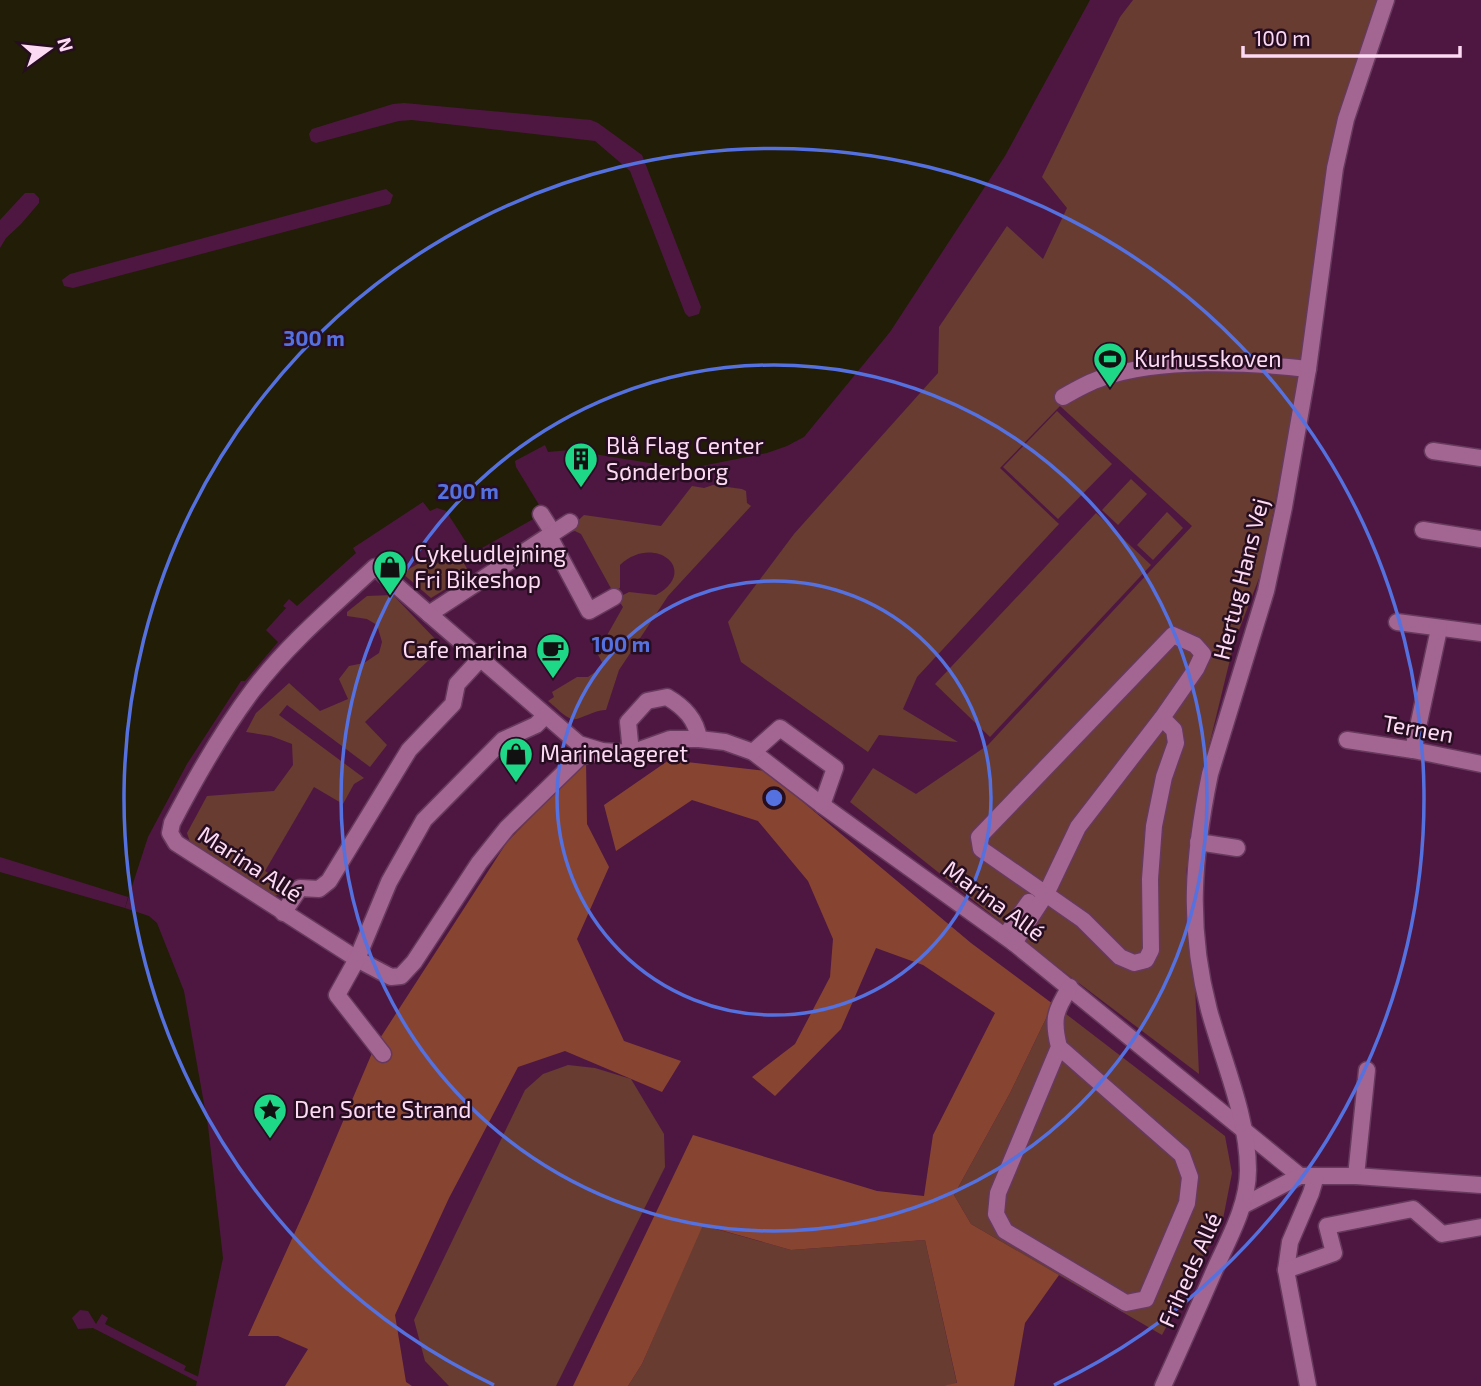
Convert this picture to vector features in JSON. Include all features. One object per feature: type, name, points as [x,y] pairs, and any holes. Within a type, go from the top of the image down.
[{"type":"street","name":"Hertug Hans Vej","points":[[1248,1169],[1232,1083],[1209,1009],[1198,954],[1193,905],[1198,842],[1210,774],[1266,591],[1284,507],[1308,369],[1335,168],[1346,119],[1386,0]]},
{"type":"street","points":[[1063,397],[1102,378],[1153,367],[1209,363],[1308,369]]},
{"type":"street","points":[[1433,452],[1481,458]]},
{"type":"street","points":[[541,514],[589,611],[614,597]]},
{"type":"street","points":[[429,614],[570,522]]},
{"type":"street","points":[[1423,530],[1481,539]]},
{"type":"street","name":"Marina Allé","points":[[602,751],[580,757],[507,828],[479,863],[414,962],[401,976],[391,978],[283,913],[176,843],[170,833],[172,823],[203,766],[254,689],[310,627],[375,567],[579,744],[602,751],[631,753],[670,739],[699,739],[724,742],[753,752],[822,805],[1010,939],[1243,1131],[1308,1176]]},
{"type":"street","points":[[1397,622],[1481,633]]},
{"type":"street","points":[[1413,750],[1439,629]]},
{"type":"street","points":[[1010,939],[1042,891],[1079,827],[1196,669],[1203,654],[1195,645],[1174,635],[1162,644],[979,837],[981,849],[1042,891],[1083,920],[1120,957],[1133,963],[1146,961],[1152,950],[1150,879],[1154,825],[1164,777],[1175,743],[1174,730],[1162,718]]},
{"type":"street","points":[[283,913],[300,888],[319,889],[329,881],[409,750],[453,704],[457,684],[480,659]]},
{"type":"street","points":[[631,753],[628,722],[647,701],[667,697],[685,707],[698,731],[699,739]]},
{"type":"street","points":[[383,1054],[337,995],[357,959],[388,882],[424,820],[503,740],[536,725],[545,716]]},
{"type":"street","points":[[753,752],[780,728],[835,768],[822,805]]},
{"type":"street","name":"Ternen","points":[[1347,740],[1481,764]]},
{"type":"street","points":[[1198,842],[1237,848]]},
{"type":"street","points":[[1059,1047],[998,1192],[996,1214],[1005,1231],[1126,1303],[1146,1299],[1187,1203],[1190,1178],[1182,1154],[1059,1047],[1054,1027],[1056,1011],[1070,987]]},
{"type":"street","points":[[1356,1176],[1367,1070]]},
{"type":"street","name":"Friheds Allé","points":[[1163,1386],[1244,1205],[1248,1169]]},
{"type":"street","points":[[1308,1176],[1311,1193],[1290,1242],[1286,1270],[1308,1386]]},
{"type":"street","points":[[1244,1205],[1308,1176],[1356,1176],[1481,1184]]},
{"type":"street","points":[[1481,1176],[1481,1191]]},
{"type":"street","points":[[1286,1270],[1334,1253],[1327,1226],[1413,1209],[1442,1234],[1481,1227]]},
{"type":"shaded area","points":[[0,0],[1090,0],[1005,156],[890,332],[804,437],[767,453],[687,469],[569,450],[548,452],[545,445],[515,461],[544,513],[473,553],[446,511],[437,508],[430,511],[423,502],[353,548],[356,553],[297,606],[289,599],[283,606],[286,608],[266,630],[278,642],[245,681],[241,681],[187,764],[148,837],[125,908],[149,916],[157,923],[184,991],[208,1126],[223,1258],[196,1386],[0,1386]]},
{"type":"shaded area","name":"Kurhusskoven","points":[[1133,0],[1378,0],[1331,150],[1290,429],[1261,573],[1234,643],[1207,754],[1186,872],[1199,1074],[1051,962],[850,802],[873,768],[916,794],[988,745],[1192,526],[1060,406],[1000,468],[1059,524],[917,677],[903,709],[958,742],[879,735],[868,752],[741,662],[728,622],[794,534],[938,373],[939,327],[1007,226],[1043,259],[1067,208],[1042,177],[1120,17]]},
{"type":"shaded area","points":[[1057,411],[1112,464],[1058,519],[1003,467]]},
{"type":"shaded area","points":[[1131,479],[1147,494],[1118,525],[1102,510]]},
{"type":"shaded area","points":[[713,485],[746,491],[747,503],[751,506],[668,596],[619,670],[606,710],[575,719],[566,716],[548,701],[554,697],[552,692],[577,677],[588,677],[604,666],[597,653],[623,607],[617,598],[629,592],[656,595],[669,585],[674,575],[673,566],[668,559],[658,554],[633,556],[620,565],[620,588],[613,592],[581,534],[570,532],[569,529],[584,515],[661,526],[692,486],[704,488]]},
{"type":"shaded area","points":[[1167,512],[1183,528],[1153,560],[1137,545]]},
{"type":"shaded area","points":[[1096,513],[1151,565],[990,737],[935,684]]},
{"type":"shaded area","points":[[457,551],[470,574],[431,598],[402,573],[428,558],[433,566]]},
{"type":"shaded area","points":[[393,595],[439,643],[435,654],[365,722],[387,745],[370,767],[287,705],[279,715],[364,778],[354,784],[343,804],[314,787],[265,871],[291,887],[274,896],[191,845],[187,833],[207,796],[274,791],[293,765],[292,744],[271,736],[246,732],[256,713],[289,683],[320,711],[348,699],[339,679],[349,666],[364,663],[379,653],[382,642],[377,625],[367,619],[347,616],[347,612],[367,596]]},
{"type":"shaded area","points":[[669,760],[766,771],[971,943],[1053,1004],[1010,1093],[954,1195],[971,1224],[1059,1275],[1025,1323],[1014,1386],[942,1386],[957,1383],[925,1240],[791,1250],[703,1225],[642,1364],[628,1386],[573,1386],[693,1135],[877,1191],[924,1196],[933,1135],[995,1013],[923,965],[876,948],[841,1029],[775,1096],[752,1077],[795,1044],[830,977],[833,939],[808,881],[758,821],[692,800],[616,851],[604,805]]},
{"type":"shaded area","points":[[586,761],[587,824],[609,867],[577,939],[624,1041],[681,1061],[662,1092],[565,1051],[518,1067],[449,1198],[395,1315],[406,1382],[412,1386],[285,1386],[308,1349],[278,1336],[248,1336],[375,1046],[507,842]]},
{"type":"shaded area","points":[[1053,1004],[1225,1136],[1232,1173],[1223,1219],[1162,1335],[971,1224],[954,1195],[1010,1093]]},
{"type":"shaded area","points":[[568,1065],[595,1068],[631,1079],[664,1134],[665,1167],[556,1386],[449,1386],[425,1361],[414,1320],[525,1090],[543,1074]]},
{"type":"shaded area","points":[[702,1225],[791,1250],[925,1240],[957,1384],[628,1386],[642,1364]]},
{"type":"pier","points":[[404,103],[591,120],[598,123],[642,155],[701,307],[699,314],[689,317],[685,313],[630,171],[595,141],[412,120],[316,143],[311,141],[309,134],[312,129]]},
{"type":"pier","points":[[386,189],[393,195],[390,204],[73,288],[64,286],[62,280],[70,274]]},
{"type":"pier","points":[[25,193],[34,193],[39,198],[39,203],[0,248],[0,220]]},
{"type":"pier","points":[[0,857],[128,897],[125,908],[0,872]]},
{"type":"pier","points":[[80,1310],[88,1311],[96,1324],[102,1314],[108,1318],[105,1324],[186,1366],[184,1370],[201,1378],[200,1383],[93,1328],[78,1329],[72,1318]]},
{"type":"place","name":"Kurhusskoven","points":[[1110,389]]},
{"type":"place","name":"Blå Flag Center Sønderborg","points":[[581,489]]},
{"type":"place","name":"Cykeludlejning Fri Bikeshop","points":[[390,597]]},
{"type":"place","name":"Cafe marina","points":[[553,680]]},
{"type":"place","name":"Marinelageret","points":[[516,784]]},
{"type":"place","name":"Den Sorte Strand","points":[[270,1140]]}]
